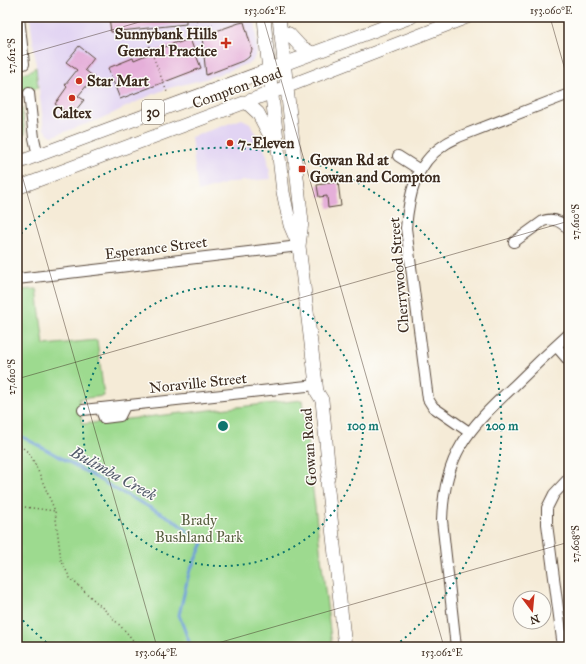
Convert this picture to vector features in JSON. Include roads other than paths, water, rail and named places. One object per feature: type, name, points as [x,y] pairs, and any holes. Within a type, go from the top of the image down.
[{"type":"main road","name":"Gowan Road","points":[[264,17],[276,139],[283,192],[290,225],[299,246]]},
{"type":"main road","name":"Gowan Road","points":[[279,17],[302,222],[299,246],[316,389],[322,400],[324,416],[329,473],[327,481],[345,647]]},
{"type":"main road","name":"Compton Road","points":[[17,163],[411,17]]},
{"type":"main road","name":"Compton Road","points":[[17,188],[467,17]]},
{"type":"main road","points":[[280,31],[289,34],[300,46],[312,53]]},
{"type":"main road","points":[[246,102],[258,113],[268,132],[276,139]]},
{"type":"street","points":[[19,17],[24,64]]},
{"type":"street","points":[[29,93],[34,138],[38,156]]},
{"type":"street","name":"Cherrywood Street","points":[[469,432],[433,407],[428,399],[406,228],[408,205],[413,186],[420,170],[429,158],[444,145],[461,136],[569,94]]},
{"type":"street","points":[[398,156],[420,170]]},
{"type":"street","points":[[514,242],[548,219],[558,221],[569,230]]},
{"type":"street","name":"Esperance Street","points":[[17,279],[299,246]]},
{"type":"street","points":[[456,647],[442,520],[443,504],[450,469],[462,443],[469,432],[490,408],[569,334]]},
{"type":"street","points":[[556,346],[569,361]]},
{"type":"street","name":"Noraville Street","points":[[82,410],[316,389]]},
{"type":"street","points":[[562,647],[565,631],[547,524],[548,508],[554,494],[569,478]]},
{"type":"waterway","name":"Bulimba Creek","points":[[17,434],[172,519],[203,543],[189,573],[179,615],[191,647]]},
{"type":"place","name":"Sunnybank Hills General Practice","points":[[226,43]]},
{"type":"place","name":"Star Mart","points":[[79,81]]},
{"type":"place","name":"Caltex","points":[[72,98]]},
{"type":"place","name":"7-Eleven","points":[[230,143]]},
{"type":"place","name":"Gowan Rd at Gowan and Compton","points":[[302,169]]},
{"type":"park label","name":"Brady Bushland Park","points":[[199,528]]}]
